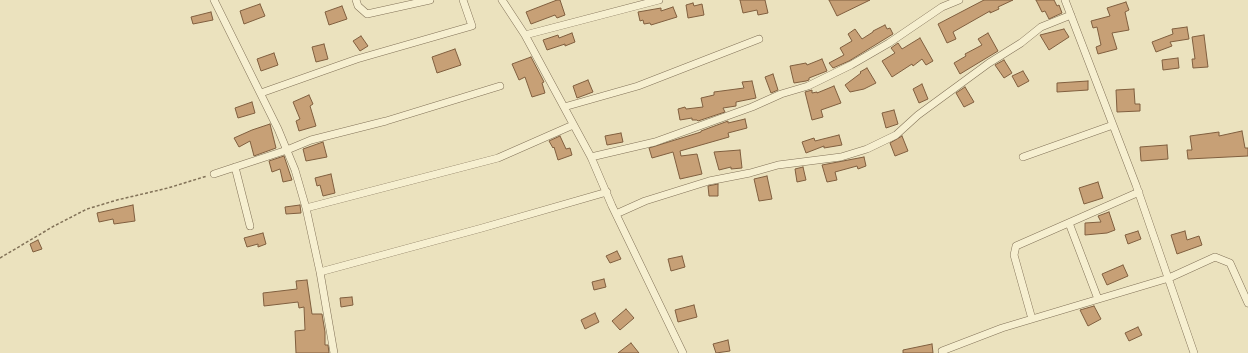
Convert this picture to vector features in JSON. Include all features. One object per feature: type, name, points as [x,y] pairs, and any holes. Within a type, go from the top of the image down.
[{"type":"street","points":[[214,0],[278,129],[295,170],[306,208],[320,272],[334,353]]},
{"type":"street","points":[[356,0],[358,6],[367,14],[430,0]]},
{"type":"street","points":[[260,93],[357,59],[472,26],[463,0]]},
{"type":"street","points":[[502,0],[525,35],[573,125],[592,157],[616,214],[683,353]]},
{"type":"street","points":[[525,35],[659,0]]},
{"type":"street","points":[[592,157],[655,142],[752,107],[781,94],[808,86],[851,65],[889,43],[942,7],[959,0]]},
{"type":"street","points":[[1065,0],[1139,192],[1194,353]]},
{"type":"street","points":[[616,214],[645,201],[709,181],[750,173],[778,165],[841,157],[867,149],[896,135],[918,115],[989,63],[1021,43],[1041,27],[1071,15]]},
{"type":"street","points":[[564,107],[638,86],[759,39]]},
{"type":"street","points":[[214,174],[287,150],[311,140],[393,119],[500,86]]},
{"type":"street","points":[[306,208],[498,158],[573,125]]},
{"type":"street","points":[[1023,157],[1113,125]]},
{"type":"street","points":[[235,167],[250,226]]},
{"type":"street","points":[[320,272],[607,192]]},
{"type":"street","points":[[1032,319],[1014,255],[1016,246],[1139,192]]},
{"type":"street","points":[[1069,223],[1098,299]]},
{"type":"street","points":[[942,351],[1002,328],[1169,278],[1216,258],[1230,263],[1248,303]]},
{"type":"path","points":[[0,258],[54,226],[87,209],[168,188],[214,174]]},
{"type":"building","points":[[560,0],[565,15],[557,18],[555,15],[531,24],[526,12]]},
{"type":"building","points":[[740,0],[765,0],[768,13],[758,15],[757,10],[743,13]]},
{"type":"building","points":[[829,0],[870,0],[837,16]]},
{"type":"building","points":[[984,0],[1013,0],[998,7],[999,9],[990,13],[990,11],[953,32],[956,39],[947,43],[938,24]]},
{"type":"building","points":[[1036,0],[1054,0],[1057,6],[1059,5],[1062,13],[1049,19],[1045,11],[1042,12]]},
{"type":"building","points":[[1126,2],[1129,10],[1125,12],[1129,30],[1112,33],[1117,49],[1098,54],[1096,47],[1101,45],[1097,27],[1093,28],[1091,21],[1110,16],[1107,8]]},
{"type":"building","points":[[693,3],[694,6],[702,4],[704,15],[688,18],[686,5]]},
{"type":"building","points":[[260,4],[265,16],[244,24],[240,11]]},
{"type":"building","points":[[342,6],[347,19],[329,25],[325,12]]},
{"type":"building","points":[[673,7],[677,17],[651,25],[650,23],[644,24],[643,20],[640,21],[638,12],[661,8],[661,11]]},
{"type":"building","points":[[211,12],[213,20],[193,24],[191,17]]},
{"type":"building","points":[[885,25],[887,29],[890,28],[893,34],[849,61],[833,68],[829,63],[844,55],[840,48],[852,41],[848,34],[855,29],[862,39]]},
{"type":"building","points":[[1187,27],[1189,39],[1170,42],[1172,46],[1156,52],[1152,42],[1173,34],[1172,29]]},
{"type":"building","points":[[1064,29],[1069,37],[1049,50],[1040,35]]},
{"type":"building","points":[[572,33],[575,42],[547,50],[543,40],[558,35],[559,38]]},
{"type":"building","points":[[988,33],[998,51],[960,74],[954,63],[966,56],[965,54],[982,45],[978,39]]},
{"type":"building","points":[[1204,35],[1208,67],[1193,68],[1192,59],[1195,59],[1192,37]]},
{"type":"building","points":[[361,36],[368,46],[360,51],[353,41]]},
{"type":"building","points":[[920,38],[933,61],[926,65],[922,59],[913,66],[912,64],[892,77],[882,61],[895,53],[891,48],[898,43],[902,49]]},
{"type":"building","points":[[324,44],[328,59],[316,62],[312,47]]},
{"type":"building","points":[[455,49],[461,65],[437,73],[432,57]]},
{"type":"building","points":[[274,53],[278,65],[261,71],[257,59]]},
{"type":"building","points":[[531,57],[544,82],[542,83],[545,93],[532,97],[525,77],[519,80],[512,64]]},
{"type":"building","points":[[1178,58],[1179,68],[1163,70],[1162,60]]},
{"type":"building","points":[[822,59],[827,71],[809,78],[809,80],[794,83],[790,66],[806,63],[807,65]]},
{"type":"building","points":[[1004,60],[1012,73],[1004,78],[995,65]]},
{"type":"building","points":[[867,68],[876,83],[864,89],[850,92],[845,85]]},
{"type":"building","points":[[1023,71],[1029,81],[1018,87],[1012,76]]},
{"type":"building","points":[[773,74],[778,90],[771,93],[765,77]]},
{"type":"building","points":[[588,80],[593,92],[577,98],[573,86]]},
{"type":"building","points":[[752,81],[756,98],[736,102],[736,106],[723,108],[725,112],[698,121],[692,120],[692,118],[680,120],[678,109],[685,107],[686,109],[703,107],[701,98],[714,95],[714,92],[744,88],[742,82]]},
{"type":"building","points":[[1088,81],[1088,90],[1057,92],[1057,83]]},
{"type":"building","points":[[922,84],[928,99],[919,103],[913,89]]},
{"type":"building","points":[[834,86],[841,103],[821,110],[823,117],[812,120],[805,92],[812,90],[812,93],[817,93]]},
{"type":"building","points":[[965,87],[974,102],[964,107],[956,93]]},
{"type":"building","points":[[1134,89],[1135,104],[1140,104],[1140,111],[1117,112],[1116,90]]},
{"type":"building","points":[[309,95],[313,104],[310,106],[316,126],[299,131],[296,121],[300,119],[293,102]]},
{"type":"building","points":[[252,102],[255,113],[238,118],[235,108]]},
{"type":"building","points":[[894,110],[898,124],[886,128],[882,113]]},
{"type":"building","points":[[745,119],[747,128],[728,133],[729,137],[680,151],[681,156],[697,154],[702,174],[680,179],[673,152],[652,158],[649,148],[701,132],[728,121],[728,123]]},
{"type":"building","points":[[270,124],[276,148],[254,156],[250,141],[239,147],[234,138],[252,130]]},
{"type":"building","points":[[1242,131],[1245,148],[1248,148],[1248,156],[1188,159],[1187,150],[1192,150],[1190,136],[1219,132],[1219,136]]},
{"type":"building","points":[[621,133],[623,142],[607,145],[605,136]]},
{"type":"building","points":[[839,135],[842,145],[824,148],[824,146],[806,153],[802,142],[814,138],[815,141]]},
{"type":"building","points":[[560,136],[566,149],[570,148],[572,155],[558,160],[554,147],[553,148],[549,141]]},
{"type":"building","points":[[902,136],[908,151],[895,156],[890,143]]},
{"type":"building","points":[[323,142],[327,157],[306,161],[303,149]]},
{"type":"building","points":[[1167,145],[1168,159],[1141,161],[1140,147]]},
{"type":"building","points":[[740,150],[742,168],[731,169],[731,167],[719,170],[714,152]]},
{"type":"building","points":[[284,156],[292,180],[283,182],[280,169],[272,172],[269,161]]},
{"type":"building","points":[[864,157],[866,166],[858,169],[857,166],[835,172],[837,180],[827,182],[822,165]]},
{"type":"building","points":[[803,167],[806,180],[797,182],[795,169]]},
{"type":"building","points":[[331,174],[335,193],[323,196],[320,185],[317,186],[315,178]]},
{"type":"building","points":[[767,176],[772,199],[759,201],[754,179]]},
{"type":"building","points":[[1098,182],[1103,198],[1084,204],[1079,188]]},
{"type":"building","points":[[718,184],[718,196],[709,196],[708,186]]},
{"type":"building","points":[[133,205],[135,221],[114,224],[113,219],[99,222],[97,213]]},
{"type":"building","points":[[300,205],[301,213],[286,214],[285,207]]},
{"type":"building","points":[[1109,212],[1115,230],[1107,233],[1085,235],[1085,223],[1101,222],[1098,216]]},
{"type":"building","points":[[1138,231],[1141,239],[1128,244],[1125,235]]},
{"type":"building","points":[[1185,231],[1187,240],[1199,236],[1202,245],[1177,254],[1171,235]]},
{"type":"building","points":[[263,233],[266,244],[258,247],[258,244],[247,247],[244,238]]},
{"type":"building","points":[[38,240],[42,249],[33,252],[30,244]]},
{"type":"building","points":[[617,251],[621,259],[610,263],[606,256]]},
{"type":"building","points":[[682,256],[685,267],[671,271],[668,259]]},
{"type":"building","points":[[1123,265],[1128,276],[1107,285],[1102,274]]},
{"type":"building","points":[[604,279],[606,287],[594,290],[592,282]]},
{"type":"building","points":[[307,280],[312,314],[322,314],[325,332],[325,345],[328,345],[329,353],[296,353],[295,331],[305,330],[304,307],[299,308],[298,302],[264,306],[263,293],[297,289],[296,281]]},
{"type":"building","points":[[352,297],[353,305],[341,307],[340,298]]},
{"type":"building","points":[[694,305],[697,317],[678,322],[675,310]]},
{"type":"building","points":[[1094,306],[1101,319],[1088,326],[1080,310]]},
{"type":"building","points":[[626,309],[634,318],[620,330],[612,321]]},
{"type":"building","points":[[595,313],[599,322],[585,329],[581,320]]},
{"type":"building","points":[[1138,327],[1142,335],[1129,341],[1125,333]]},
{"type":"building","points":[[728,340],[730,351],[716,353],[713,344]]},
{"type":"building","points":[[631,343],[639,353],[618,353]]},
{"type":"building","points":[[932,344],[933,353],[903,353],[903,350]]}]
